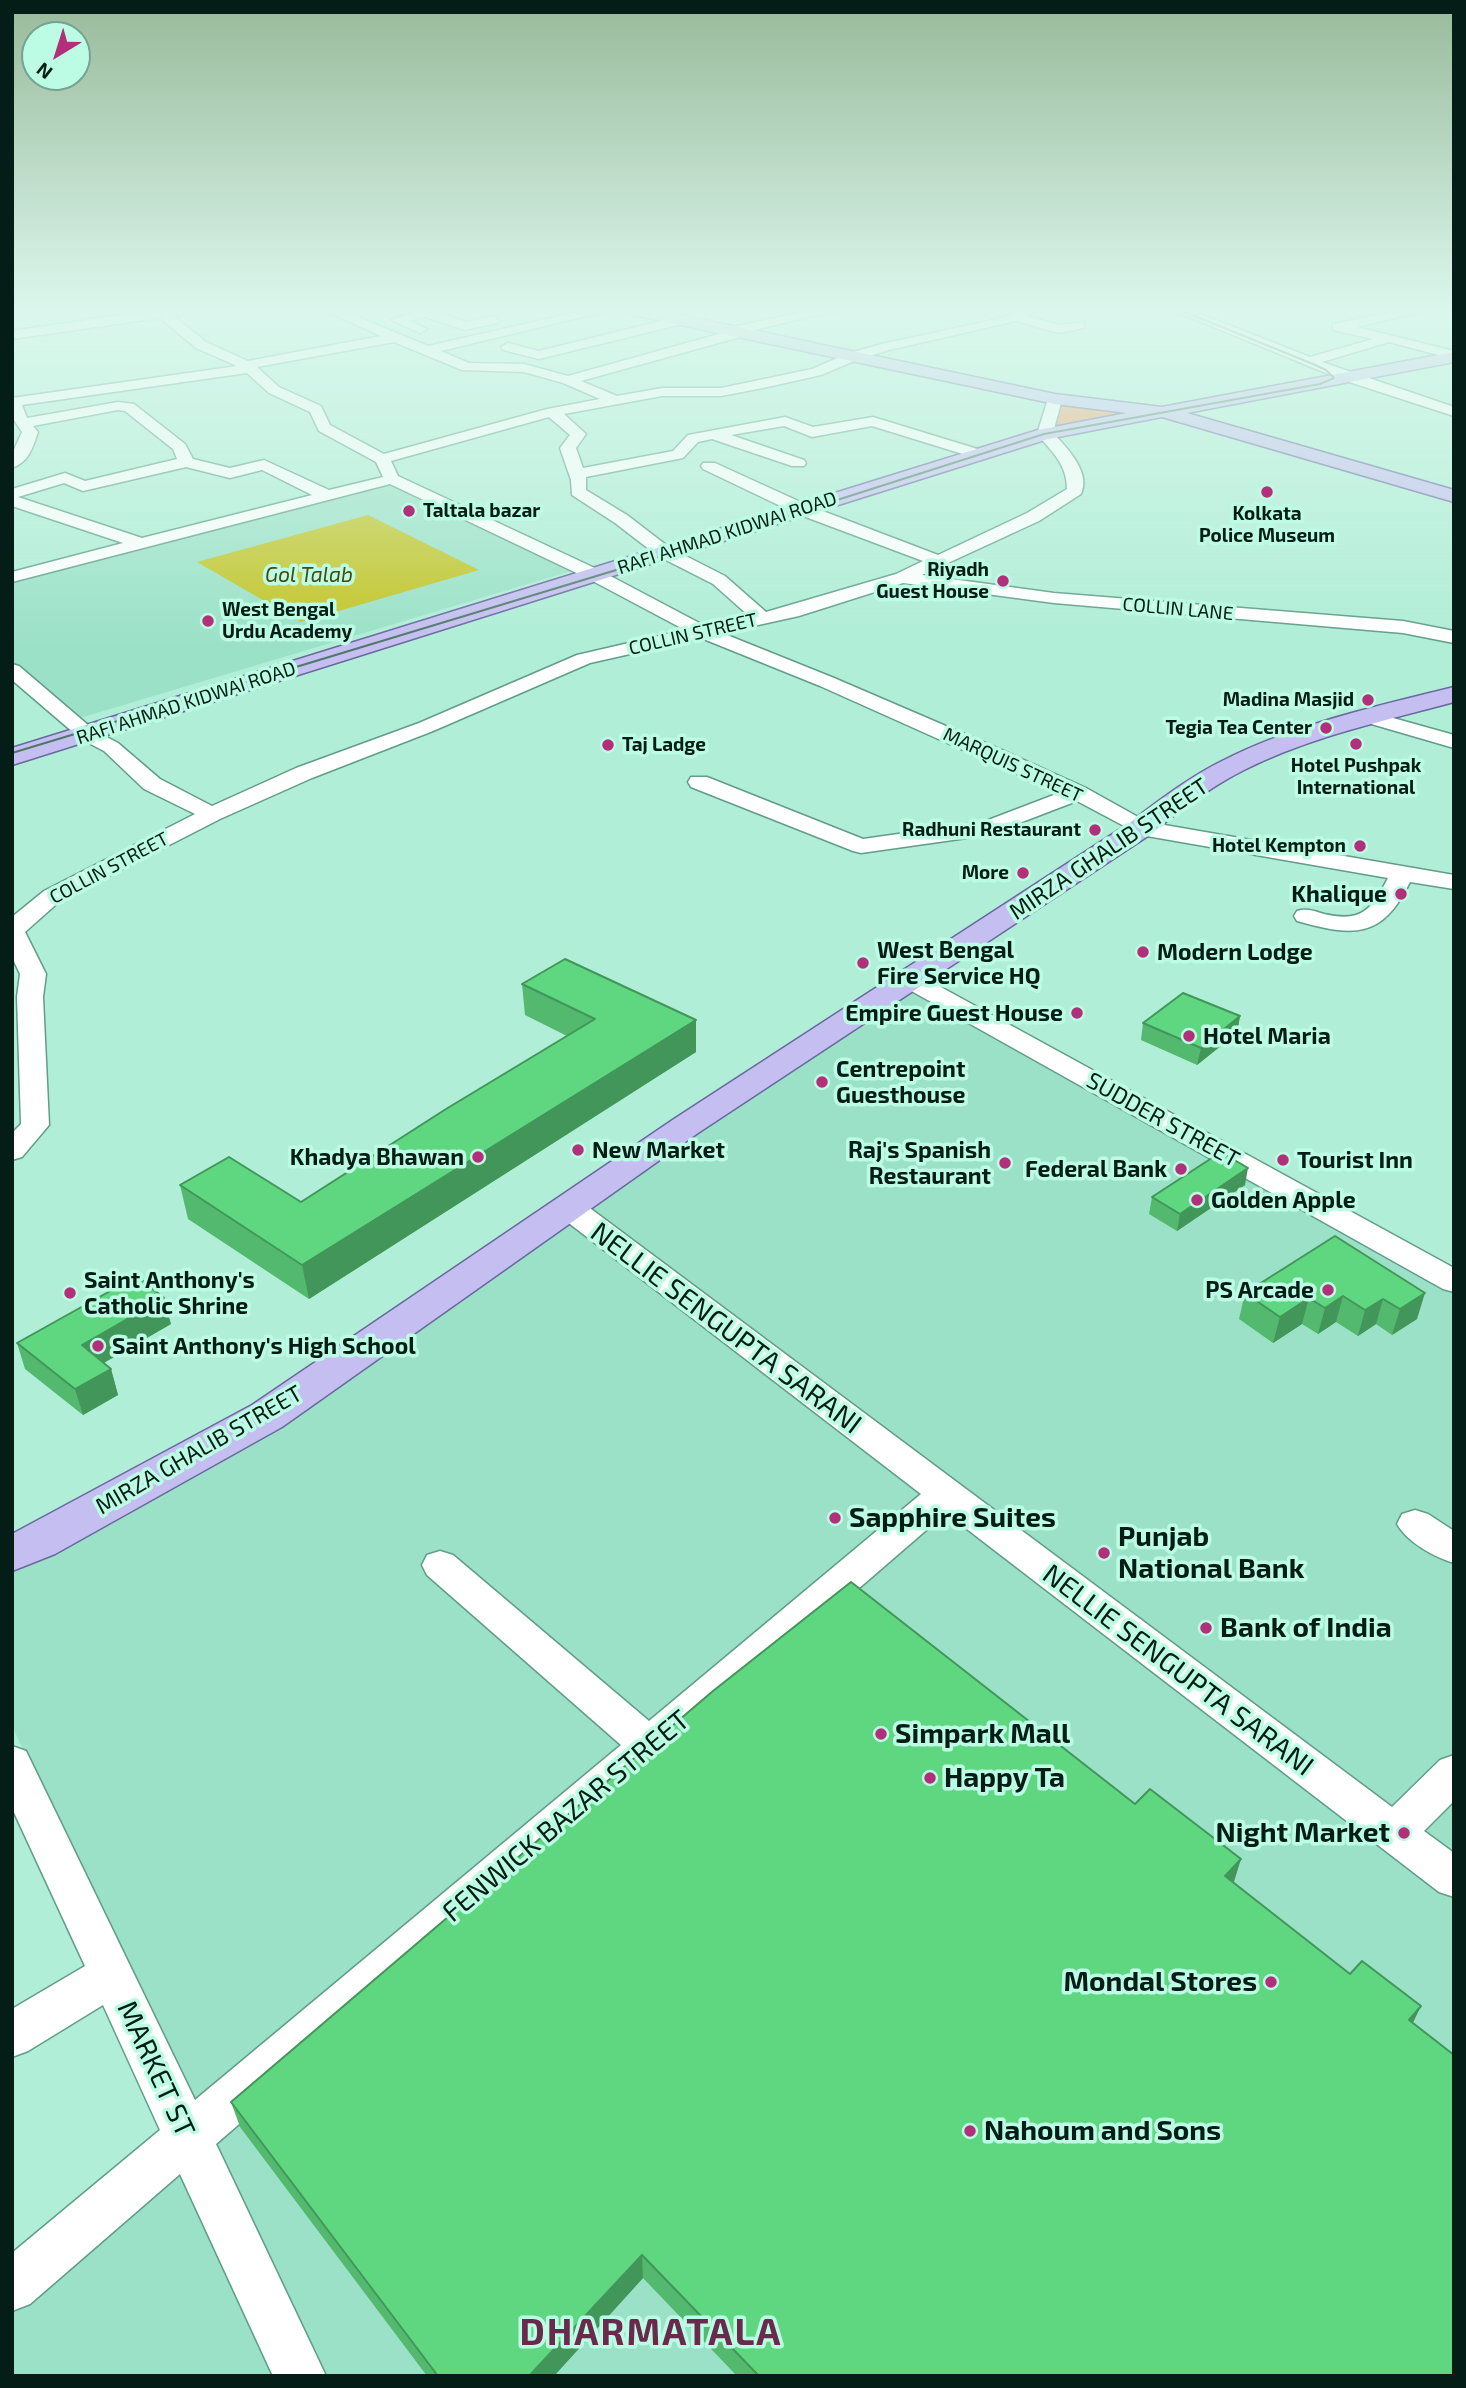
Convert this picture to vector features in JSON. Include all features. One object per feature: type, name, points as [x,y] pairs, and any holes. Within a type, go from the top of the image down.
[{"type":"main road","name":"RAFI AHMAD KIDWAI ROAD","points":[[12,757],[979,454],[1045,434],[1112,421]]},
{"type":"main road","points":[[1200,421],[1454,496]]},
{"type":"main road","name":"MIRZA GHALIB STREET","points":[[12,1553],[51,1535],[267,1416],[568,1207],[908,979],[1141,828],[1170,804],[1247,759],[1368,717],[1454,694]]},
{"type":"street","points":[[147,421],[180,447],[186,461]]},
{"type":"street","points":[[12,577],[392,479],[382,459],[324,428],[321,421]]},
{"type":"street","points":[[382,459],[518,421]]},
{"type":"street","points":[[563,421],[578,434],[568,448],[579,480],[578,492],[621,519],[664,552],[719,580],[762,618]]},
{"type":"street","points":[[575,474],[678,455],[693,438],[783,421]]},
{"type":"street","points":[[786,421],[812,432],[871,421]]},
{"type":"street","points":[[874,421],[979,454]]},
{"type":"street","points":[[1045,434],[1049,421]]},
{"type":"street","points":[[12,463],[23,453],[30,432],[19,423]]},
{"type":"street","name":"COLLIN STREET","points":[[12,930],[52,896],[212,814],[304,773],[426,727],[584,659],[792,612],[902,578],[1034,517],[1075,491],[1076,476],[1070,464],[1064,453],[1045,434]]},
{"type":"street","points":[[714,435],[798,463]]},
{"type":"street","points":[[14,501],[65,478],[83,486],[186,461],[230,472],[264,466],[326,495]]},
{"type":"street","points":[[709,466],[801,509],[938,561]]},
{"type":"street","name":"MARQUIS STREET","points":[[392,479],[595,575],[702,632],[827,682],[1078,793],[1141,828],[1454,883]]},
{"type":"street","points":[[14,501],[140,543]]},
{"type":"street","name":"COLLIN LANE","points":[[902,578],[1054,598],[1403,627],[1454,637]]},
{"type":"street","name":"COLLIN STREET","points":[[12,670],[88,735],[111,747],[152,784],[212,814]]},
{"type":"street","points":[[1368,717],[1454,742]]},
{"type":"street","points":[[699,782],[861,846],[988,828],[1078,793]]},
{"type":"street","points":[[1306,916],[1346,926],[1367,923],[1391,899],[1402,874]]},
{"type":"street","points":[[12,930],[33,974],[21,1000],[35,1125],[12,1151]]},
{"type":"street","name":"SUDDER STREET","points":[[908,979],[1454,1282]]},
{"type":"street","name":"NELLIE SENGUPTA SARANI","points":[[568,1207],[1454,1878]]},
{"type":"street","name":"FENWICK BAZAR STREET","points":[[12,2286],[945,1494]]},
{"type":"street","points":[[1415,1524],[1454,1549]]},
{"type":"street","points":[[440,1564],[649,1745]]},
{"type":"street","points":[[1394,1833],[1454,1773]]},
{"type":"street","name":"MARKET ST","points":[[18,1790],[111,1975],[300,2376]]},
{"type":"street","points":[[12,2035],[111,1975]]},
{"type":"shaded area","points":[[1055,421],[1101,421],[1051,430]]},
{"type":"shaded area","name":"West Bengal Urdu Academy","points":[[390,484],[578,569],[80,718],[12,661],[12,581]]},
{"type":"shaded area","points":[[908,989],[1454,1293],[1454,1858],[585,1207]]},
{"type":"shaded area","points":[[566,1216],[1454,1897],[1454,2376],[12,2376],[12,2284],[206,2136],[12,1726],[12,1559]]},
{"type":"water","name":"Gol Talab","points":[[368,515],[479,570],[301,622],[197,562]]},
{"type":"building","points":[[565,959],[696,1020],[302,1265],[180,1185],[229,1157],[301,1202],[446,1109],[595,1019],[522,984]]},
{"type":"building","points":[[1183,993],[1240,1016],[1201,1048],[1143,1023]]},
{"type":"building","points":[[1221,1152],[1248,1168],[1180,1214],[1152,1197]]},
{"type":"building","points":[[1335,1236],[1425,1293],[1400,1309],[1383,1299],[1365,1310],[1343,1296],[1325,1308],[1309,1298],[1280,1317],[1245,1293]]},
{"type":"building","points":[[137,1276],[164,1298],[82,1345],[111,1369],[75,1389],[17,1343]]},
{"type":"building","points":[[851,1582],[1135,1804],[1150,1789],[1241,1859],[1225,1876],[1350,1974],[1362,1961],[1421,2006],[1409,2020],[1454,2055],[1454,2376],[759,2376],[642,2255],[529,2376],[438,2376],[231,2102],[713,1691]]},
{"type":"tram line","points":[[12,753],[646,561],[1044,434],[1113,421]]},
{"type":"place","name":"Kolkata Police Museum","points":[[1267,492]]},
{"type":"place","name":"Taltala bazar","points":[[409,511]]},
{"type":"place","name":"Riyadh Guest House","points":[[1003,581]]},
{"type":"place","name":"West Bengal Urdu Academy","points":[[208,621]]},
{"type":"place","name":"Madina Masjid","points":[[1368,700]]},
{"type":"place","name":"Tegia Tea Center","points":[[1326,728]]},
{"type":"place","name":"Hotel Pushpak International","points":[[1356,744]]},
{"type":"place","name":"Taj Ladge","points":[[608,745]]},
{"type":"place","name":"Radhuni Restaurant","points":[[1095,830]]},
{"type":"place","name":"Hotel Kempton","points":[[1360,846]]},
{"type":"place","name":"More","points":[[1023,873]]},
{"type":"place","name":"Khalique","points":[[1401,894]]},
{"type":"place","name":"Modern Lodge","points":[[1143,952]]},
{"type":"place","name":"West Bengal Fire Service HQ","points":[[863,963]]},
{"type":"place","name":"Empire Guest House","points":[[1077,1013]]},
{"type":"place","name":"Hotel Maria","points":[[1189,1036]]},
{"type":"place","name":"Centrepoint Guesthouse","points":[[822,1082]]},
{"type":"place","name":"New Market","points":[[578,1150]]},
{"type":"place","name":"Khadya Bhawan","points":[[478,1157]]},
{"type":"place","name":"Tourist Inn","points":[[1283,1160]]},
{"type":"place","name":"Raj's Spanish Restaurant","points":[[1005,1163]]},
{"type":"place","name":"Federal Bank","points":[[1181,1169]]},
{"type":"place","name":"Golden Apple","points":[[1197,1200]]},
{"type":"place","name":"PS Arcade","points":[[1328,1290]]},
{"type":"place","name":"Saint Anthony's Catholic Shrine","points":[[70,1293]]},
{"type":"place","name":"Saint Anthony's High School","points":[[98,1346]]},
{"type":"place","name":"Sapphire Suites","points":[[835,1518]]},
{"type":"place","name":"Punjab National Bank","points":[[1104,1553]]},
{"type":"place","name":"Bank of India","points":[[1206,1628]]},
{"type":"place","name":"Simpark Mall","points":[[881,1734]]},
{"type":"place","name":"Happy Ta","points":[[930,1778]]},
{"type":"place","name":"Night Market","points":[[1404,1833]]},
{"type":"place","name":"Mondal Stores","points":[[1271,1982]]},
{"type":"place","name":"Nahoum and Sons","points":[[970,2131]]},
{"type":"district","name":"DHARMATALA","points":[[651,2333]]}]
